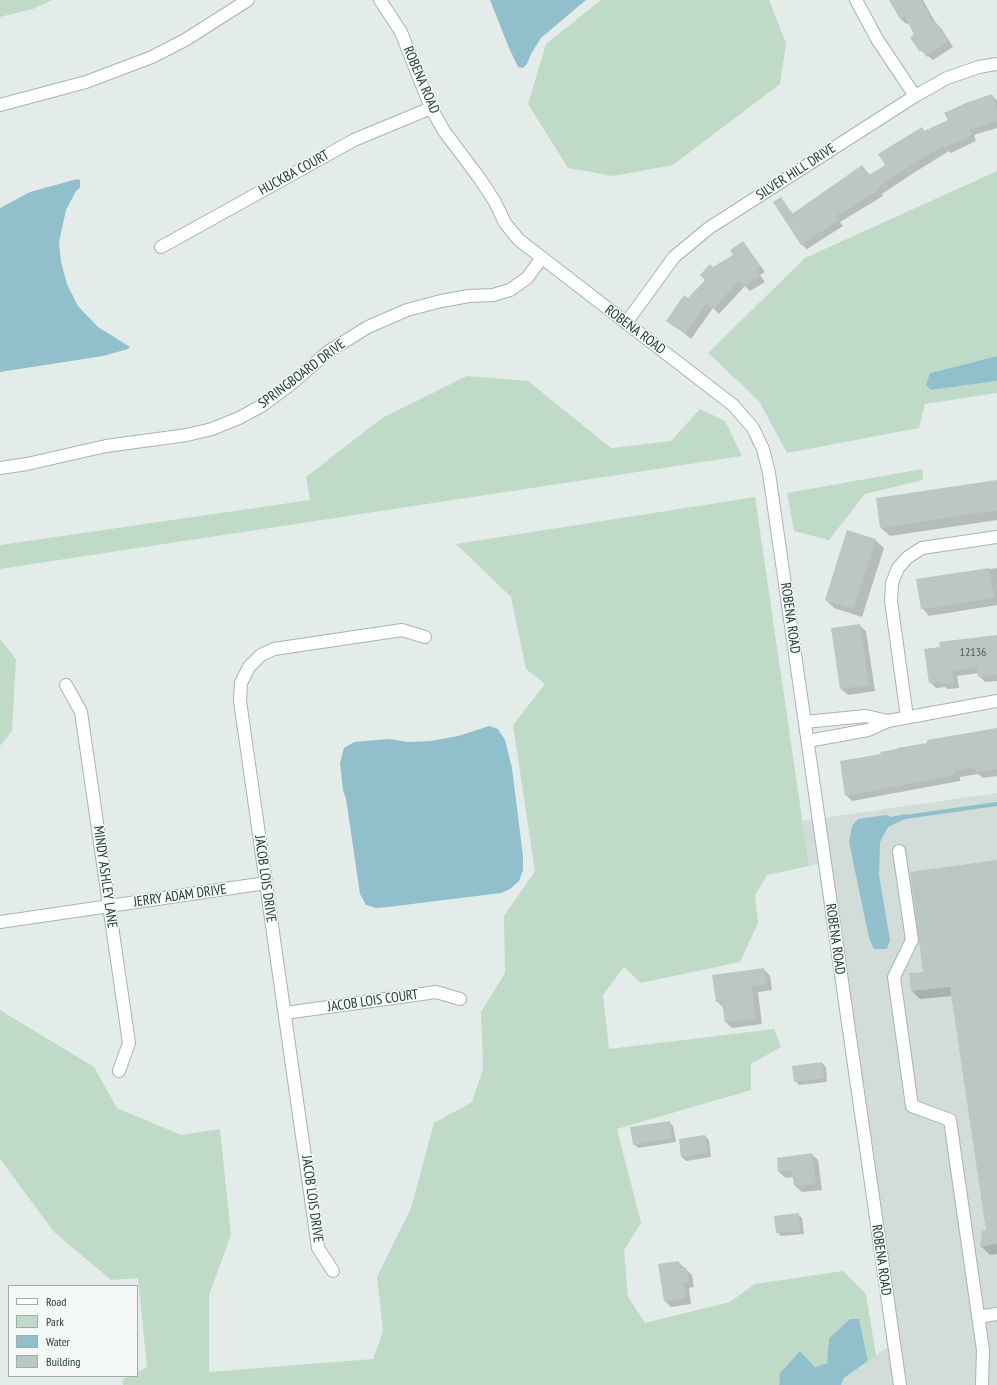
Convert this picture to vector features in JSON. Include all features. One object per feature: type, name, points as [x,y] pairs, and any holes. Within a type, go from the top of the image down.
[{"type":"street","points":[[0,105],[86,82],[152,57],[186,40],[248,0]]},
{"type":"street","name":"ROBENA ROAD","points":[[380,0],[401,32],[431,108],[444,132],[495,202],[505,223],[519,240],[733,405],[753,428],[763,450],[770,480],[900,1385]]},
{"type":"street","points":[[856,0],[877,39],[915,96]]},
{"type":"street","name":"SILVER HILL DRIVE","points":[[626,324],[674,257],[709,228],[915,96],[947,78],[979,67],[997,64]]},
{"type":"street","name":"HUCKBA COURT","points":[[161,247],[354,140],[431,108]]},
{"type":"street","name":"SPRINGBOARD DRIVE","points":[[0,468],[27,464],[106,446],[188,435],[212,429],[239,418],[263,405],[291,384],[328,352],[368,327],[407,310],[441,301],[469,296],[493,295],[510,290],[527,278],[542,259]]},
{"type":"street","points":[[907,717],[891,601],[892,583],[898,568],[908,557],[922,548],[997,537]]},
{"type":"street","name":"JACOB LOIS DRIVE","points":[[333,1270],[318,1248],[240,701],[241,683],[249,667],[261,655],[274,649],[402,630],[425,636]]},
{"type":"street","name":"MINDY ASHLEY LANE","points":[[66,686],[81,712],[129,1043],[118,1071]]},
{"type":"street","points":[[808,741],[868,730],[888,721],[997,701]]},
{"type":"street","points":[[805,722],[866,716],[888,721]]},
{"type":"street","points":[[900,851],[912,940],[894,977],[912,1106],[950,1120],[983,1350],[982,1385]]},
{"type":"street","name":"JERRY ADAM DRIVE","points":[[0,922],[266,883]]},
{"type":"street","name":"JACOB LOIS COURT","points":[[285,1014],[436,992],[460,999]]},
{"type":"street","points":[[978,1317],[997,1314]]},
{"type":"shaded area","points":[[997,793],[997,1385],[841,1385],[844,1378],[888,1347],[818,864],[809,866],[802,821]]},
{"type":"green space","points":[[0,0],[52,0],[33,9],[0,17]]},
{"type":"green space","points":[[601,0],[769,0],[786,43],[780,84],[673,165],[613,176],[568,168],[528,104],[546,44]]},
{"type":"green space","points":[[997,171],[997,356],[930,373],[931,390],[997,381],[997,393],[925,404],[919,428],[787,453],[759,401],[708,353],[805,258]]},
{"type":"green space","points":[[467,376],[528,381],[611,448],[671,441],[700,409],[725,421],[742,456],[0,569],[0,545],[310,500],[306,477],[382,418]]},
{"type":"green space","points":[[922,469],[923,480],[865,494],[829,540],[794,531],[787,493]]},
{"type":"green space","points":[[755,497],[809,866],[767,875],[755,895],[758,923],[740,962],[641,983],[624,967],[603,995],[609,1049],[774,1029],[781,1047],[751,1064],[751,1090],[617,1129],[641,1223],[624,1250],[628,1297],[645,1323],[730,1302],[755,1284],[843,1271],[866,1294],[876,1356],[868,1361],[859,1319],[850,1319],[829,1338],[827,1363],[815,1367],[800,1351],[780,1373],[779,1385],[123,1385],[122,1380],[127,1377],[138,1377],[138,1372],[147,1367],[138,1278],[111,1280],[54,1232],[0,1159],[0,1010],[94,1067],[117,1108],[181,1135],[220,1129],[231,1235],[209,1295],[209,1372],[373,1359],[383,1331],[377,1277],[411,1208],[434,1123],[472,1102],[483,1069],[481,1012],[505,973],[504,916],[535,871],[513,725],[545,684],[526,669],[511,597],[456,544]]},
{"type":"green space","points":[[0,639],[16,659],[12,731],[0,746]]},
{"type":"water","points":[[490,0],[586,0],[541,38],[531,54],[527,64],[523,68],[518,67]]},
{"type":"water","points":[[77,179],[80,180],[80,188],[76,191],[66,210],[59,242],[61,262],[67,284],[78,306],[98,327],[130,347],[128,349],[103,356],[0,372],[0,208],[30,192]]},
{"type":"water","points":[[997,356],[997,381],[931,390],[926,385],[930,373]]},
{"type":"water","points":[[489,726],[498,729],[505,740],[512,768],[523,856],[523,870],[519,881],[510,889],[501,893],[388,907],[376,908],[366,905],[360,894],[346,799],[343,790],[340,763],[344,748],[354,742],[389,739],[408,742],[431,741],[458,736]]},
{"type":"water","points":[[905,814],[905,819],[888,827],[880,842],[879,875],[890,940],[887,949],[874,949],[869,938],[849,842],[852,826],[858,819],[886,815],[891,817]]},
{"type":"water","points":[[850,1319],[859,1319],[868,1361],[844,1378],[841,1385],[779,1385],[780,1373],[800,1351],[815,1367],[827,1363],[829,1338]]},
{"type":"building","points":[[889,0],[921,0],[933,22],[935,21],[948,41],[926,55],[923,50],[920,52],[910,38],[914,34],[905,17],[900,19]]},
{"type":"building","points":[[992,94],[997,110],[997,121],[969,130],[972,135],[944,148],[943,146],[906,168],[877,188],[878,191],[836,216],[838,220],[801,245],[773,202],[781,197],[792,214],[862,165],[869,175],[885,165],[878,154],[922,127],[924,131],[948,120],[944,113],[966,103]]},
{"type":"building","points":[[743,241],[760,266],[756,269],[760,276],[744,286],[740,280],[713,309],[707,303],[685,334],[666,321],[684,295],[688,298],[705,280],[700,275],[710,264],[713,267],[733,255],[730,250]]},
{"type":"building","points":[[997,480],[997,510],[880,528],[876,498]]},
{"type":"building","points":[[847,530],[876,539],[853,609],[825,600]]},
{"type":"building","points":[[989,568],[994,598],[921,609],[916,579]]},
{"type":"building","points":[[860,624],[869,685],[840,689],[831,628]]},
{"type":"building","points":[[997,635],[997,674],[978,677],[977,667],[952,671],[954,682],[941,684],[941,681],[929,683],[924,649],[940,647],[939,642]]},
{"type":"building","points":[[997,728],[997,769],[976,772],[975,767],[954,771],[955,775],[845,796],[840,761],[881,754],[880,752],[927,743],[927,740]]},
{"type":"building","points":[[997,860],[997,1244],[980,1247],[982,1231],[986,1230],[950,987],[911,991],[909,973],[923,972],[910,872]]},
{"type":"building","points":[[764,968],[767,984],[752,986],[756,1018],[725,1023],[722,1001],[716,1002],[712,975]]},
{"type":"building","points":[[822,1062],[824,1078],[794,1082],[792,1066]]},
{"type":"building","points":[[670,1121],[672,1138],[633,1145],[630,1127]]},
{"type":"building","points":[[705,1135],[708,1153],[681,1157],[679,1139]]},
{"type":"building","points":[[812,1153],[816,1184],[794,1186],[792,1170],[778,1172],[777,1158]]},
{"type":"building","points":[[799,1213],[800,1231],[776,1233],[774,1216]]},
{"type":"building","points":[[679,1261],[680,1269],[686,1267],[689,1281],[683,1282],[686,1298],[664,1301],[658,1264]]},
{"type":"waterway","points":[[905,817],[997,804]]}]
